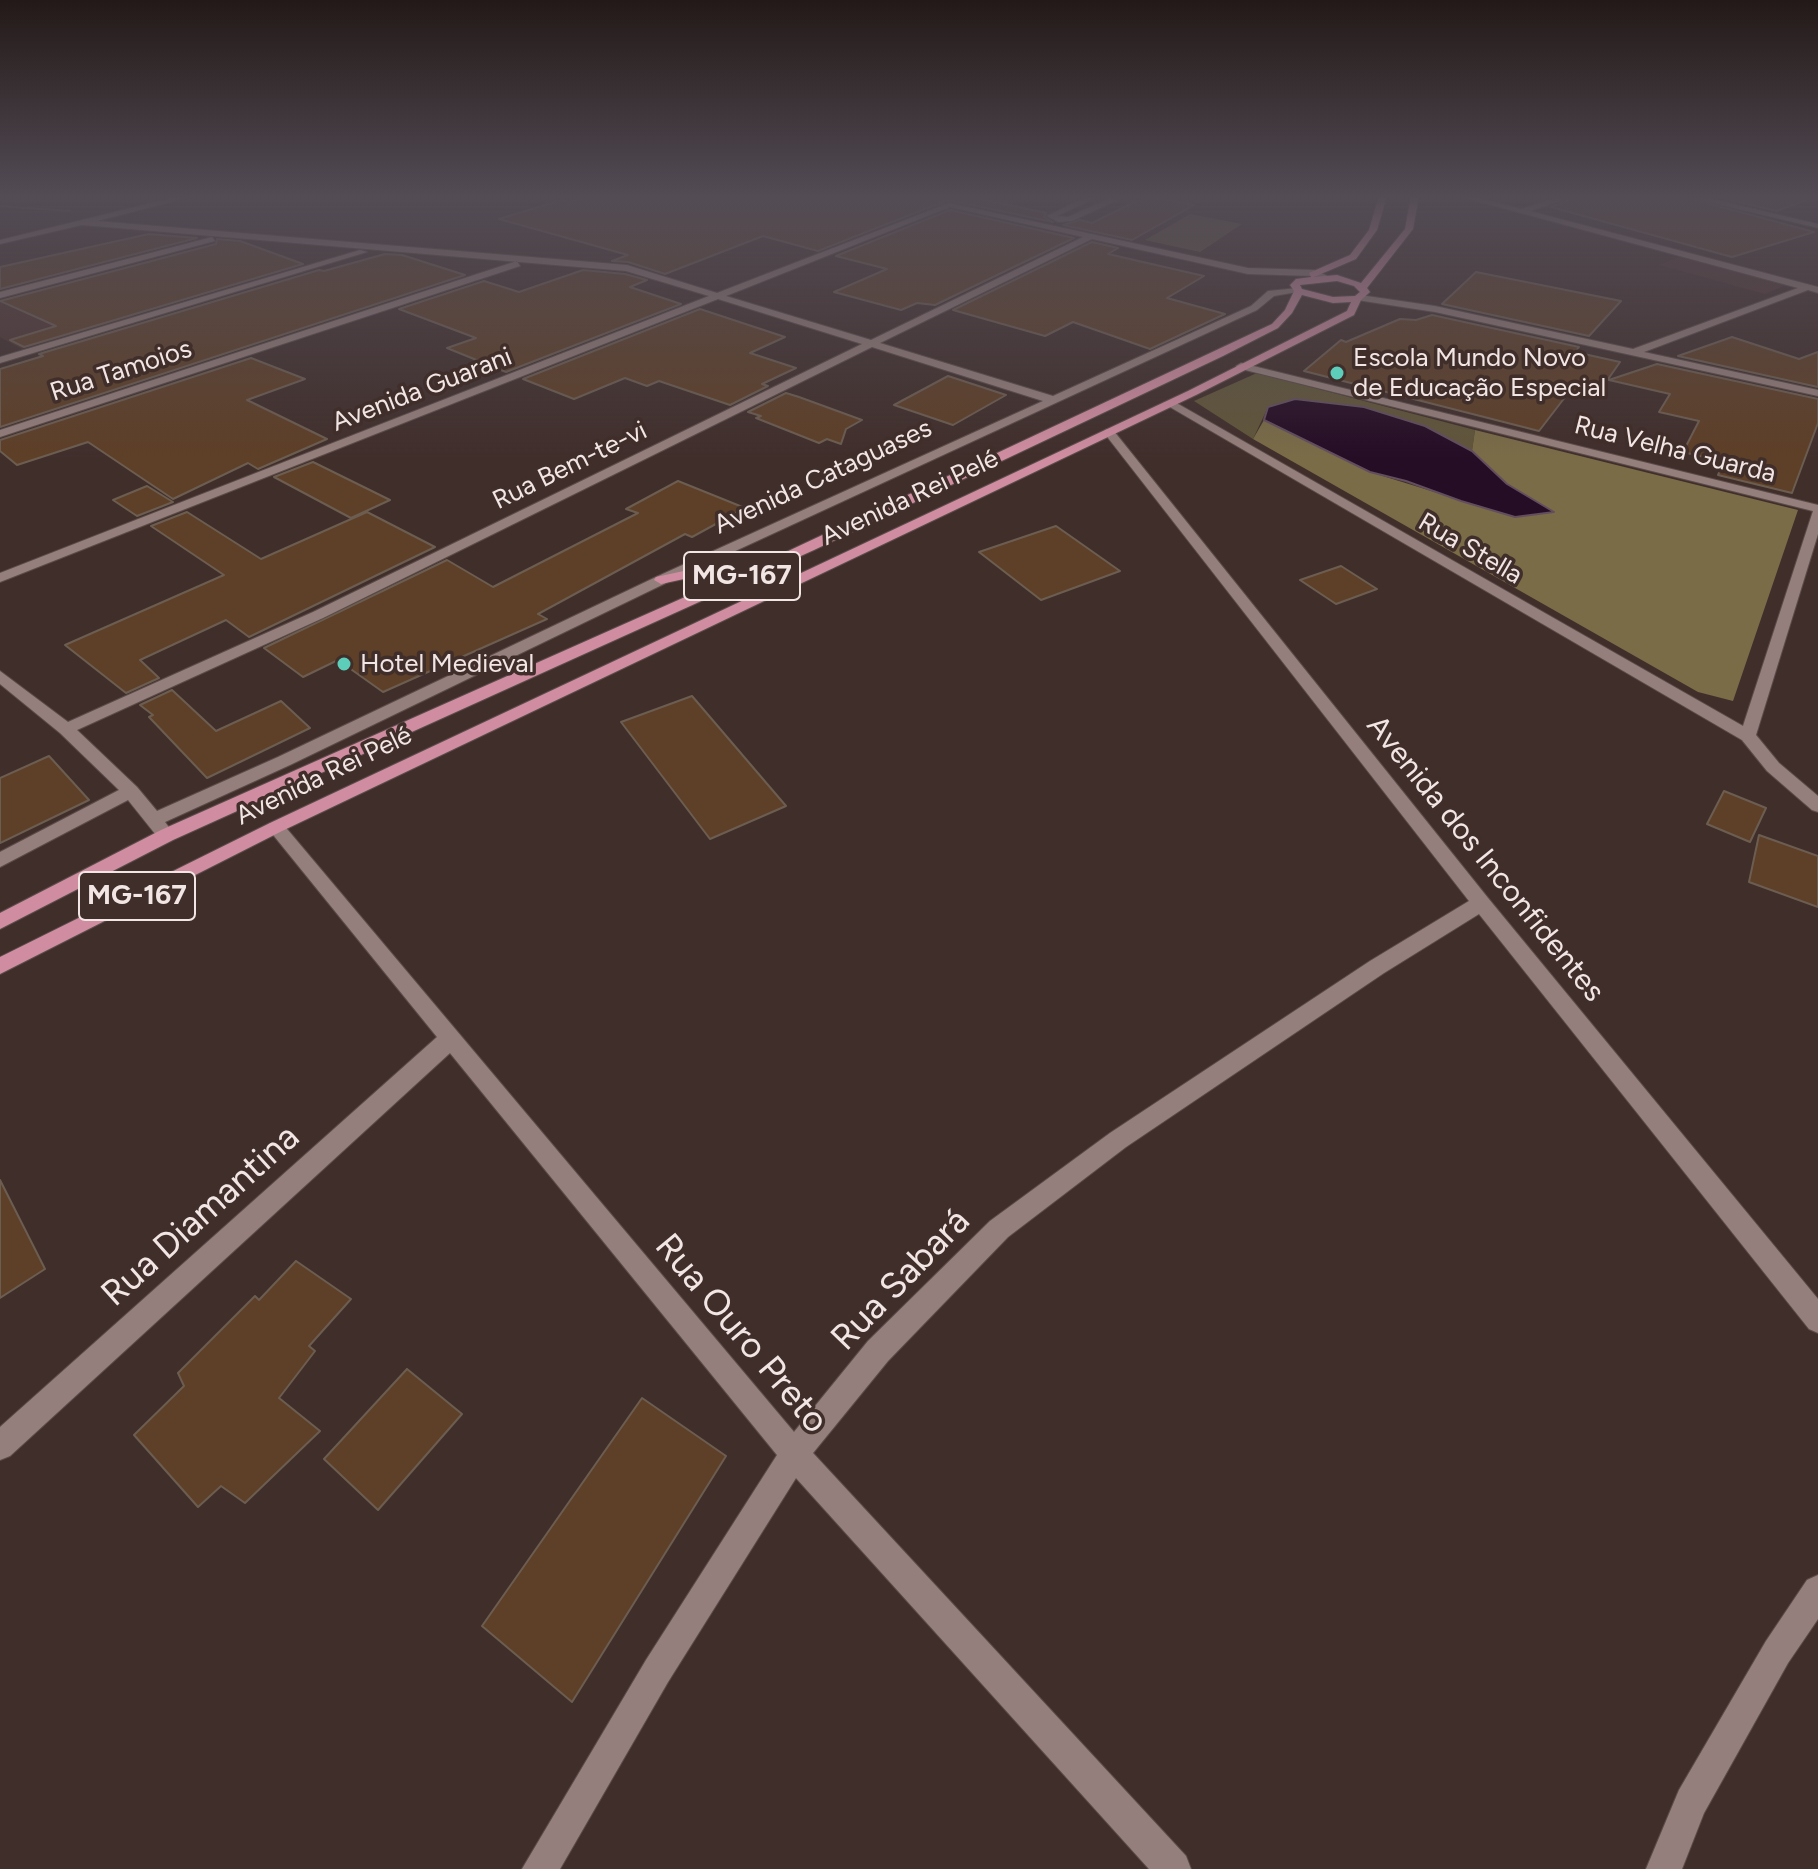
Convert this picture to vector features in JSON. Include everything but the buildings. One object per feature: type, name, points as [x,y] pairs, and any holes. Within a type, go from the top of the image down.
[{"type":"main road","name":"Avenida Rei Pelé","points":[[0,922],[160,828],[809,547],[1275,326],[1289,311],[1298,291],[1295,285],[1298,283]]},
{"type":"main road","points":[[1350,283],[1361,293]]},
{"type":"main road","name":"Avenida Rei Pelé","points":[[0,966],[276,827],[1109,432],[1351,313],[1368,283]]},
{"type":"main road","points":[[1298,291],[1333,300],[1361,293]]},
{"type":"main road","points":[[661,580],[809,547]]},
{"type":"street","points":[[0,295],[45,283]]},
{"type":"street","points":[[0,360],[259,283]]},
{"type":"street","name":"Rua Tamoios","points":[[0,434],[458,283]]},
{"type":"street","points":[[675,283],[1053,400]]},
{"type":"street","name":"Avenida Guarani","points":[[0,578],[754,283]]},
{"type":"street","name":"Rua Bem-te-vi","points":[[66,729],[332,608],[994,283]]},
{"type":"street","points":[[1263,283],[1298,291]]},
{"type":"street","points":[[1632,353],[1813,288]]},
{"type":"street","name":"Avenida Cataguases","points":[[160,828],[284,761],[661,580],[1254,308],[1271,293],[1298,291]]},
{"type":"street","points":[[1361,293],[1818,393]]},
{"type":"street","name":"Rua Velha Guarda","points":[[1241,366],[1818,511]]},
{"type":"street","name":"Rua Stella","points":[[1169,403],[1748,736]]},
{"type":"street","name":"Avenida dos Inconfidentes","points":[[1109,432],[1481,903],[1818,1320]]},
{"type":"street","points":[[1818,511],[1748,736],[1773,767],[1818,806]]},
{"type":"street","points":[[0,676],[66,729],[131,791],[160,828]]},
{"type":"street","points":[[0,860],[131,791]]},
{"type":"street","name":"Rua Ouro Preto","points":[[276,827],[794,1454],[1173,1869]]},
{"type":"street","name":"Rua Sabará","points":[[540,1869],[657,1671],[794,1454],[878,1351],[999,1229],[1131,1131],[1377,967],[1481,903]]},
{"type":"street","name":"Rua Diamantina","points":[[0,1446],[450,1039]]},
{"type":"street","points":[[1664,1869],[1691,1802],[1777,1652],[1818,1591]]},
{"type":"shaded area","points":[[1726,283],[1786,285],[1765,294]]},
{"type":"shaded area","points":[[64,285],[135,316],[22,349],[0,337],[0,302]]},
{"type":"shaded area","points":[[1257,373],[1475,430],[1472,451],[1425,426],[1268,407],[1253,439],[1194,401]]},
{"type":"shaded area","points":[[1295,399],[1364,407],[1425,426],[1472,451],[1507,484],[1554,512],[1515,517],[1461,501],[1370,472],[1264,420],[1268,407]]},
{"type":"shaded area","points":[[1264,420],[1370,472],[1515,517],[1552,512],[1507,484],[1472,451],[1475,430],[1798,510],[1733,701],[1698,692],[1253,439]]},
{"type":"place","name":"Escola Mundo Novo de Educação Especial","points":[[1337,373]]},
{"type":"place","name":"Hotel Medieval","points":[[344,664]]}]
